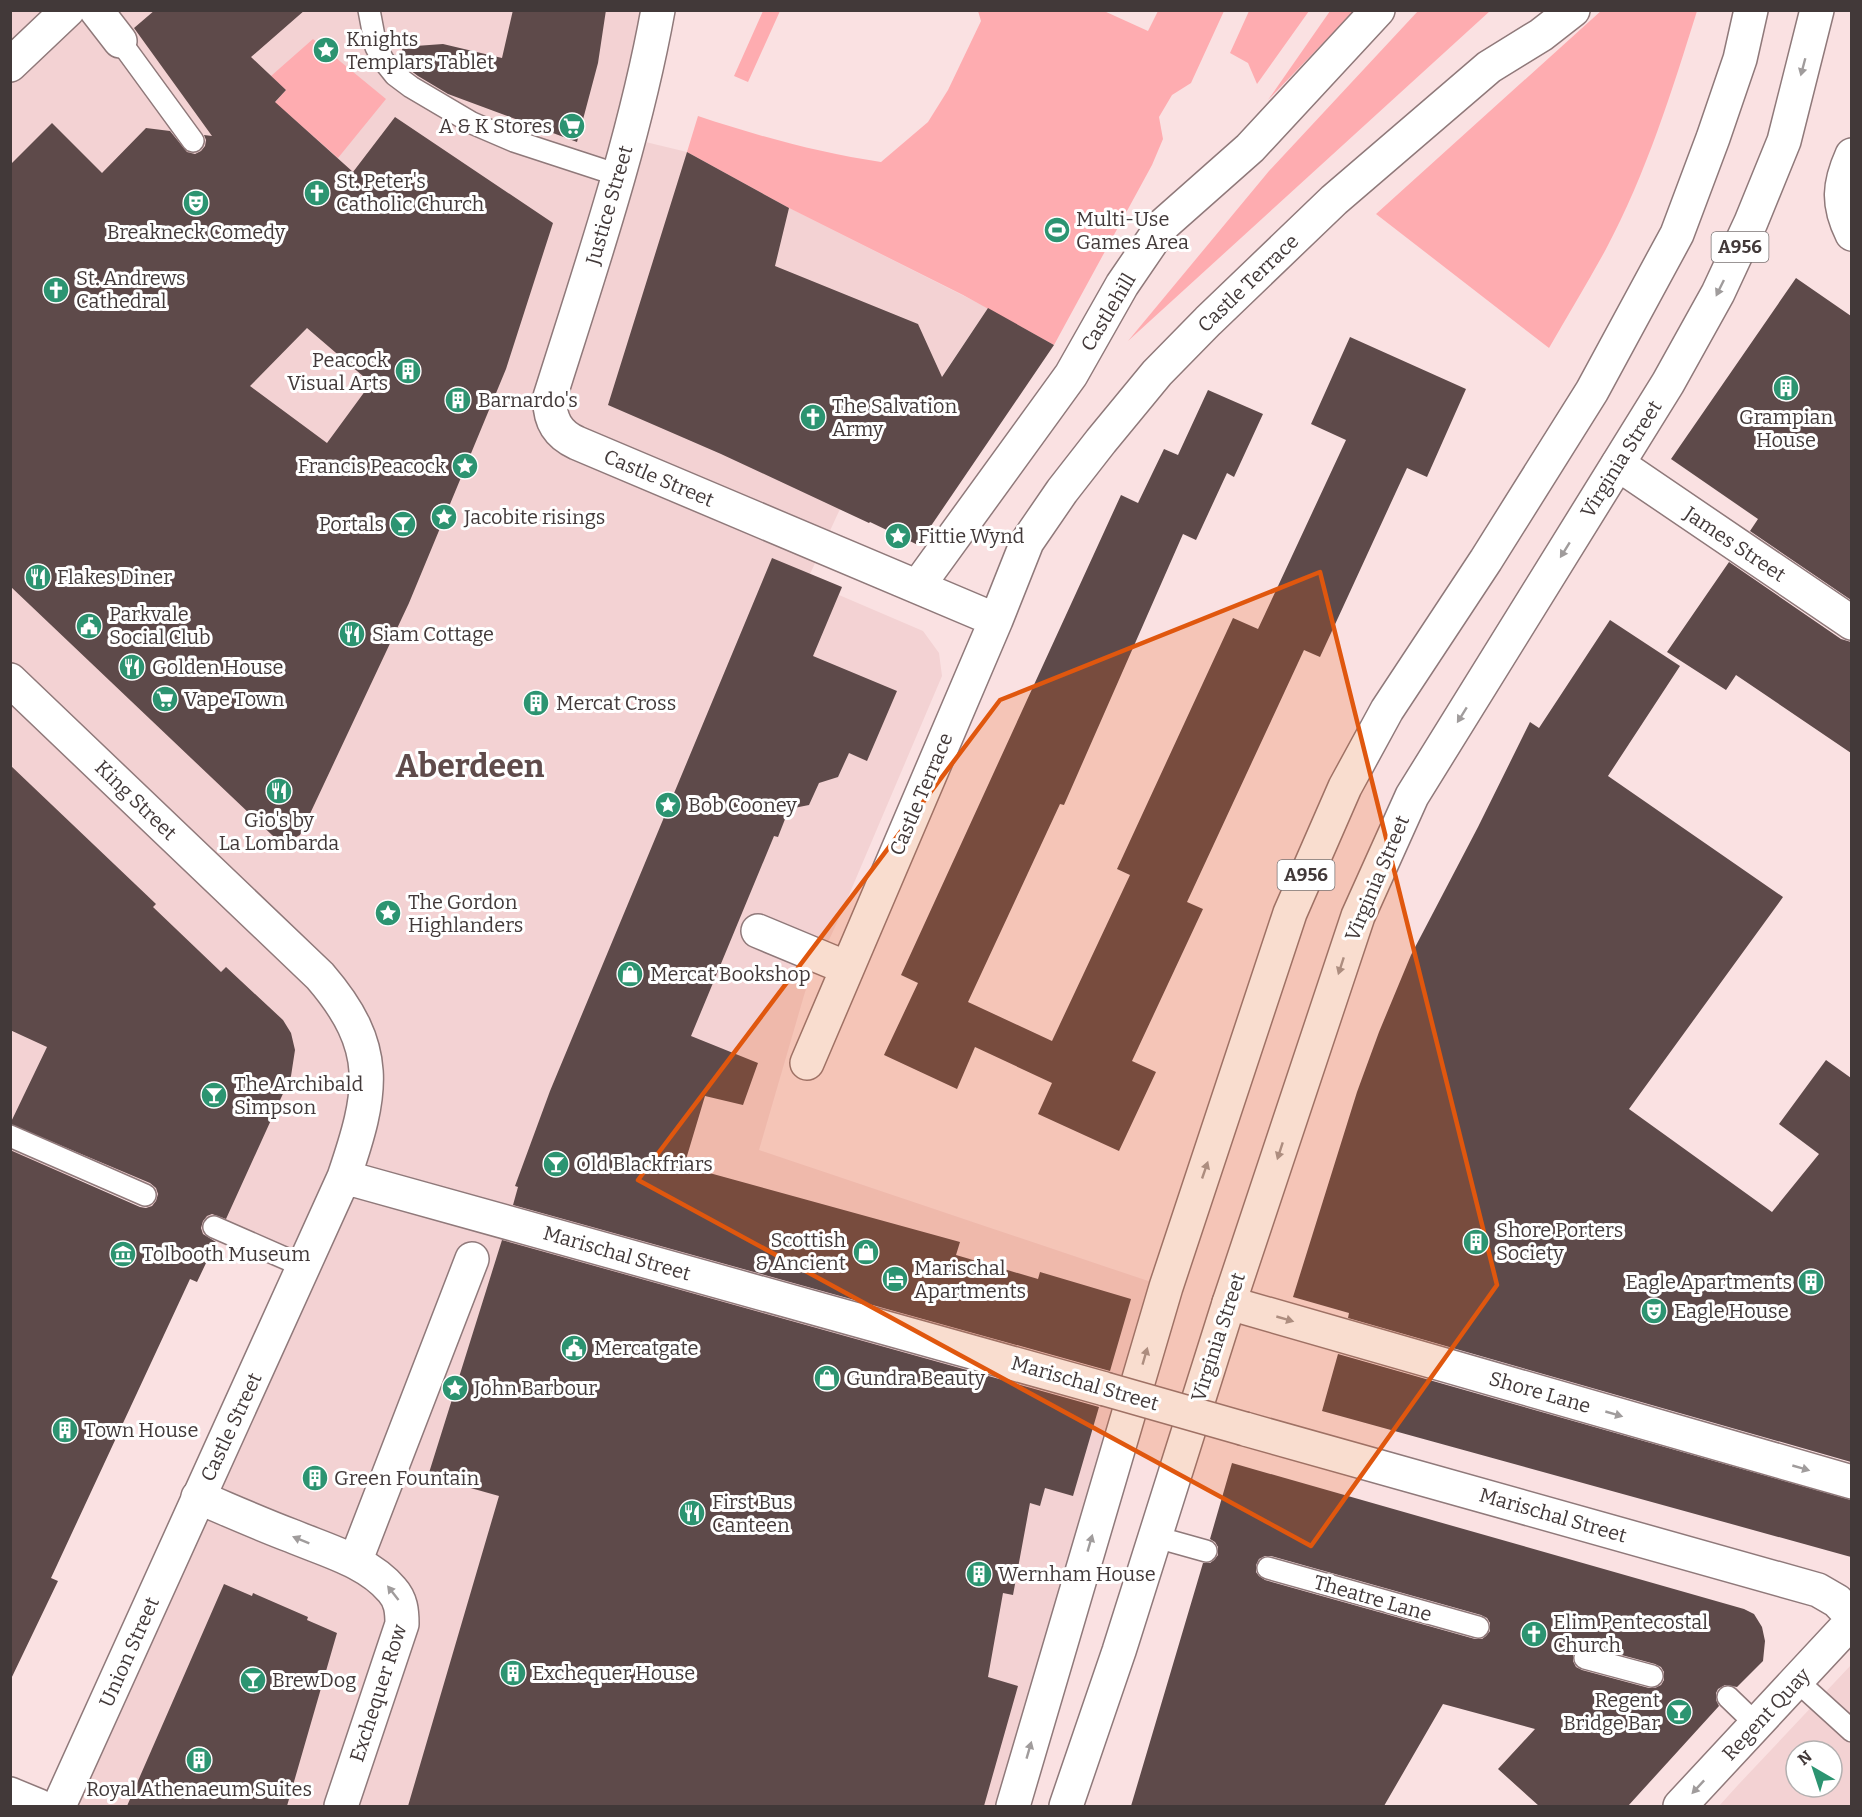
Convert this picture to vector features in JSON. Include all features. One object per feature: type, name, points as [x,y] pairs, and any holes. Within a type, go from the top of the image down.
[{"type":"street","points":[[10,65],[68,10]]},
{"type":"street","points":[[96,10],[120,41]]},
{"type":"street","name":"Justice Street","points":[[550,397],[618,175],[647,70],[658,10]]},
{"type":"street","name":"Castlehill","points":[[918,586],[1071,375],[1122,285],[1163,225],[1250,148],[1378,10]]},
{"type":"street","name":"Castle Terrace","points":[[807,1064],[1027,542],[1062,491],[1165,366],[1208,321],[1334,200],[1489,67],[1541,34],[1573,10]]},
{"type":"street","name":"A956","points":[[1013,1806],[1166,1287],[1290,913],[1345,787],[1387,710],[1486,560],[1592,391],[1677,234],[1736,70],[1751,10]]},
{"type":"street","name":"Virginia Street","points":[[1066,1806],[1156,1537],[1229,1303],[1358,916],[1412,796],[1668,383],[1718,293],[1751,222],[1784,141],[1817,10]]},
{"type":"street","points":[[1851,155],[1841,188],[1842,210],[1851,234]]},
{"type":"street","name":"Castle Street","points":[[550,397],[555,426],[567,439],[918,586]]},
{"type":"street","name":"James Street","points":[[1618,464],[1851,623]]},
{"type":"street","points":[[918,586],[996,620]]},
{"type":"street","name":"King Street","points":[[10,680],[261,919]]},
{"type":"street","name":"Castle Street","points":[[261,919],[308,963],[329,987],[352,1020],[361,1041],[367,1075],[365,1107],[344,1176],[198,1497],[355,1562]]},
{"type":"street","points":[[758,931],[847,968]]},
{"type":"street","name":"Marischal Street","points":[[344,1176],[1818,1590],[1837,1601],[1851,1619]]},
{"type":"street","points":[[355,1562],[472,1259]]},
{"type":"street","name":"Shore Lane","points":[[1229,1303],[1851,1482]]},
{"type":"street","name":"Union Street","points":[[59,1806],[198,1497]]},
{"type":"street","name":"Exchequer Row","points":[[341,1806],[402,1624],[402,1611],[392,1589],[355,1562]]},
{"type":"street","name":"Regent Quay","points":[[1680,1806],[1797,1681],[1851,1619]]},
{"type":"street","points":[[10,1794],[39,1806]]},
{"type":"lane","points":[[369,10],[376,47],[382,60],[395,75],[411,87],[455,114],[504,136],[618,175]]},
{"type":"lane","points":[[120,41],[193,141]]},
{"type":"lane","points":[[10,1136],[145,1196]]},
{"type":"lane","points":[[214,1227],[303,1266]]},
{"type":"lane","points":[[1156,1537],[1206,1551]]},
{"type":"lane","name":"Theatre Lane","points":[[1268,1568],[1478,1627]]},
{"type":"lane","points":[[1585,1658],[1653,1676]]},
{"type":"lane","points":[[1797,1681],[1851,1731]]},
{"type":"lane","points":[[1728,1697],[1756,1724]]},
{"type":"highlighted area","points":[[1320,572],[1497,1285],[1311,1546],[638,1180],[1000,700]]},
{"type":"shaded area","points":[[1602,10],[1697,11],[1668,102],[1634,191],[1606,249],[1549,348],[1376,214]]},
{"type":"shaded area","points":[[11,11],[658,11],[629,138],[687,152],[789,208],[988,308],[934,388],[840,509],[810,574],[842,588],[839,595],[923,631],[939,653],[942,676],[840,916],[805,992],[759,1150],[1166,1287],[1013,1806],[59,1806],[298,1278],[74,1176],[51,1183],[11,1165]]},
{"type":"shaded area","points":[[763,11],[780,11],[748,82],[734,76]]},
{"type":"shaded area","points":[[978,11],[1104,11],[1148,31],[1158,11],[1224,11],[1191,83],[1172,95],[1159,117],[1163,139],[1152,165],[1054,345],[963,295],[789,208],[687,152],[698,116],[789,143],[881,162],[928,122],[948,90],[981,21]]},
{"type":"shaded area","points":[[1249,11],[1309,11],[1257,84],[1248,63],[1230,53]]},
{"type":"shaded area","points":[[1330,11],[1354,11],[1268,100]]},
{"type":"shaded area","points":[[1418,11],[1490,11],[1128,341],[1269,171]]},
{"type":"shaded area","points":[[313,39],[386,99],[338,158],[286,112],[272,106],[286,90],[271,76]]},
{"type":"shaded area","points":[[1851,1665],[1851,1806],[1719,1806],[1738,1785]]},
{"type":"building","points":[[155,10],[305,10],[251,57],[286,90],[275,102],[353,172],[395,117],[553,223],[506,369],[409,603],[300,835],[283,844],[10,586],[10,165],[52,123],[102,173],[146,128],[170,131],[187,152],[195,154],[205,146],[204,135],[212,136],[134,28]],"holes":[[[307,328],[371,383],[327,443],[250,386]]]},
{"type":"building","points":[[513,10],[606,10],[598,63],[577,142],[448,94],[403,65],[402,47],[443,44],[502,58]]},
{"type":"building","points":[[687,152],[789,208],[775,266],[918,324],[942,377],[988,308],[1054,345],[918,545],[721,454],[608,405]]},
{"type":"building","name":"Grampian House","points":[[1796,278],[1851,316],[1851,600],[1750,531],[1758,519],[1671,459]]},
{"type":"building","points":[[1350,337],[1466,389],[1427,477],[1407,468],[1320,657],[1304,650],[1187,902],[1203,909],[1132,1061],[1156,1072],[1119,1151],[1038,1114],[1052,1083],[975,1047],[957,1089],[884,1055],[918,983],[901,975],[1121,495],[1138,503],[1164,449],[1178,455],[1208,390],[1263,414],[1234,477],[1227,473],[1196,540],[1183,534],[1064,805],[1060,804],[968,1002],[1052,1041],[1130,875],[1117,869],[1233,618],[1258,629],[1346,440],[1311,424]]},
{"type":"building","points":[[772,558],[842,587],[813,656],[897,691],[867,761],[849,753],[838,777],[819,783],[809,805],[789,809],[778,837],[774,836],[691,1036],[758,1063],[743,1105],[705,1096],[684,1166],[960,1242],[956,1255],[1038,1279],[1040,1272],[1131,1299],[1110,1371],[513,1205],[518,1187],[515,1186],[550,1091]]},
{"type":"building","points":[[1729,562],[1841,639],[1851,642],[1851,753],[1736,675],[1726,690],[1667,652]]},
{"type":"building","points":[[1610,620],[1680,666],[1608,776],[1783,897],[1629,1109],[1772,1212],[1819,1154],[1779,1124],[1826,1060],[1851,1078],[1851,1462],[1348,1318],[1349,1313],[1293,1297],[1357,1092],[1411,955],[1530,722],[1539,728]]},
{"type":"building","points":[[10,765],[156,904],[153,907],[221,972],[226,967],[283,1020],[291,1033],[295,1050],[291,1076],[226,1219],[212,1214],[203,1221],[201,1228],[203,1234],[216,1242],[197,1282],[190,1279],[51,1578],[58,1581],[10,1681],[10,1150],[140,1207],[152,1206],[158,1194],[156,1188],[150,1183],[10,1124],[47,1047],[10,1030]]},
{"type":"building","points":[[502,1240],[1099,1407],[1073,1496],[1045,1488],[1040,1506],[1030,1503],[1013,1595],[1003,1593],[988,1677],[1018,1686],[984,1806],[408,1806],[499,1496],[428,1476]]},
{"type":"building","points":[[1338,1354],[1851,1500],[1851,1557],[1322,1411]]},
{"type":"building","points":[[1232,1463],[1744,1609],[1754,1614],[1762,1627],[1765,1641],[1763,1661],[1737,1687],[1725,1685],[1718,1689],[1716,1700],[1719,1706],[1628,1806],[1539,1806],[1498,1769],[1535,1729],[1443,1704],[1384,1806],[1131,1806],[1203,1563],[1210,1563],[1218,1555],[1218,1547],[1210,1539]],"holes":[[[1265,1556],[1481,1615],[1490,1623],[1490,1631],[1482,1639],[1475,1639],[1265,1580],[1256,1572],[1259,1559]],[[1581,1646],[1655,1664],[1664,1672],[1664,1680],[1661,1685],[1649,1688],[1582,1670],[1576,1667],[1573,1661],[1573,1654]]]},
{"type":"building","points":[[224,1584],[252,1596],[253,1593],[308,1617],[307,1620],[337,1633],[287,1806],[127,1806]]},
{"type":"place","name":"Knights Templars Tablet","points":[[326,50]]},
{"type":"place","name":"A & K Stores","points":[[572,126]]},
{"type":"place","name":"St. Peter's Catholic Church","points":[[317,193]]},
{"type":"place","name":"Breakneck Comedy","points":[[196,203]]},
{"type":"place","name":"Multi-Use Games Area","points":[[1057,230]]},
{"type":"place","name":"St. Andrews Cathedral","points":[[56,290]]},
{"type":"place","name":"Peacock Visual Arts","points":[[408,371]]},
{"type":"place","name":"Grampian House","points":[[1786,388]]},
{"type":"place","name":"Barnardo's","points":[[458,400]]},
{"type":"place","name":"The Salvation Army","points":[[813,417]]},
{"type":"place","name":"Francis Peacock","points":[[465,466]]},
{"type":"place","name":"Jacobite risings","points":[[444,517]]},
{"type":"place","name":"Portals","points":[[403,524]]},
{"type":"place","name":"Fittie Wynd","points":[[898,536]]},
{"type":"place","name":"Flakes Diner","points":[[38,577]]},
{"type":"place","name":"Parkvale Social Club","points":[[89,626]]},
{"type":"place","name":"Siam Cottage","points":[[352,634]]},
{"type":"place","name":"Golden House","points":[[132,667]]},
{"type":"place","name":"Vape Town","points":[[165,699]]},
{"type":"place","name":"Mercat Cross","points":[[536,703]]},
{"type":"place","name":"Gio's by La Lombarda","points":[[279,791]]},
{"type":"place","name":"Bob Cooney","points":[[668,805]]},
{"type":"place","name":"The Gordon Highlanders","points":[[388,913]]},
{"type":"place","name":"Mercat Bookshop","points":[[630,974]]},
{"type":"place","name":"The Archibald Simpson","points":[[214,1095]]},
{"type":"place","name":"Old Blackfriars","points":[[556,1164]]},
{"type":"place","name":"Shore Porters Society","points":[[1476,1242]]},
{"type":"place","name":"Scottish & Ancient","points":[[866,1252]]},
{"type":"place","name":"Tolbooth Museum","points":[[123,1254]]},
{"type":"place","name":"Marischal Apartments","points":[[895,1279]]},
{"type":"place","name":"Eagle Apartments","points":[[1811,1282]]},
{"type":"place","name":"Eagle House","points":[[1654,1311]]},
{"type":"place","name":"Mercatgate","points":[[574,1348]]},
{"type":"place","name":"Gundra Beauty","points":[[827,1378]]},
{"type":"place","name":"John Barbour","points":[[455,1388]]},
{"type":"place","name":"Town House","points":[[65,1430]]},
{"type":"place","name":"Green Fountain","points":[[315,1478]]},
{"type":"place","name":"First Bus Canteen","points":[[692,1513]]},
{"type":"place","name":"Wernham House","points":[[979,1574]]},
{"type":"place","name":"Elim Pentecostal Church","points":[[1534,1634]]},
{"type":"place","name":"Exchequer House","points":[[513,1673]]},
{"type":"place","name":"BrewDog","points":[[253,1680]]},
{"type":"place","name":"Regent Bridge Bar","points":[[1679,1712]]},
{"type":"place","name":"Royal Athenaeum Suites","points":[[199,1760]]},
{"type":"district","name":"Aberdeen","points":[[470,766]]}]
